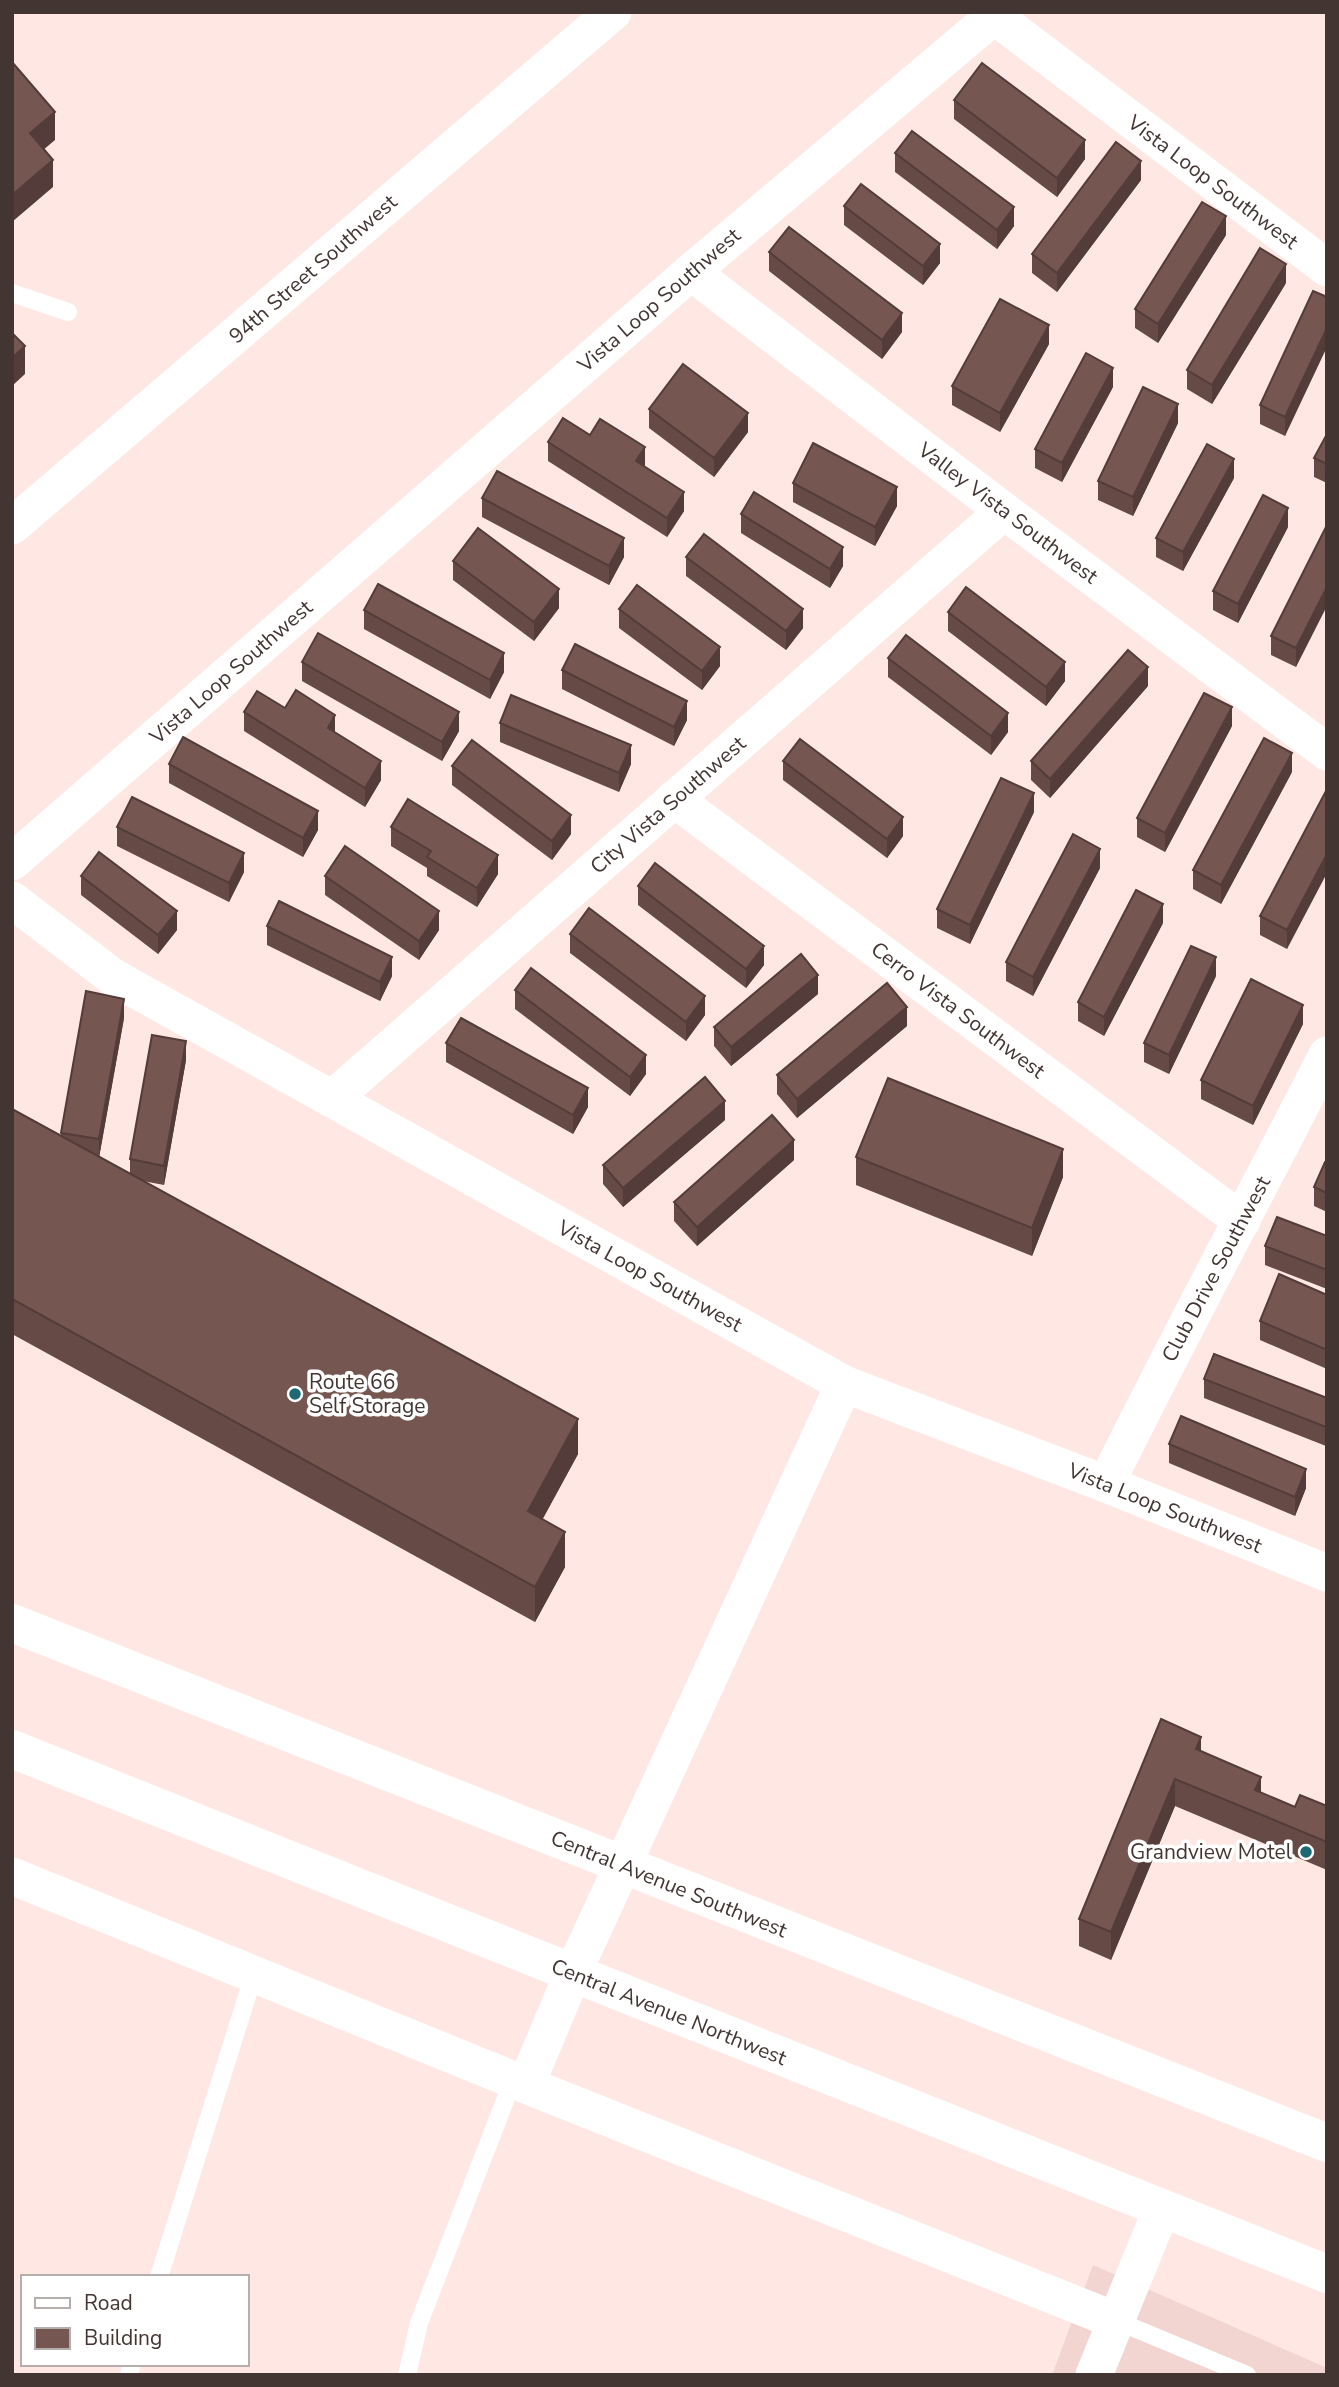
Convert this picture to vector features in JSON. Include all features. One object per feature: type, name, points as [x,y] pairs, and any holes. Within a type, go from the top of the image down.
[{"type":"main road","name":"Central Avenue Southwest","points":[[12,1623],[1327,2144]]},
{"type":"main road","name":"Central Avenue Northwest","points":[[12,1749],[1327,2274]]},
{"type":"street","name":"94th Street Southwest","points":[[12,526],[613,12]]},
{"type":"street","name":"Vista Loop Southwest","points":[[12,862],[691,272],[994,16],[1327,268]]},
{"type":"street","name":"Valley Vista Southwest","points":[[691,272],[1004,511],[1327,752]]},
{"type":"street","name":"City Vista Southwest","points":[[332,1100],[1004,511]]},
{"type":"street","name":"Cerro Vista Southwest","points":[[674,800],[1242,1222]]},
{"type":"street","name":"Vista Loop Southwest","points":[[12,900],[113,977],[844,1384],[1106,1484],[1327,1573]]},
{"type":"street","name":"Club Drive Southwest","points":[[1106,1484],[1327,1055]]},
{"type":"street","points":[[519,2083],[623,1866],[844,1384]]},
{"type":"street","points":[[12,1876],[519,2083],[1117,2321]]},
{"type":"street","points":[[1094,2375],[1162,2208]]},
{"type":"lane","points":[[12,293],[68,312]]},
{"type":"lane","points":[[160,2275],[254,1974]]},
{"type":"lane","points":[[407,2375],[419,2323],[519,2083]]},
{"type":"lane","points":[[1117,2321],[1247,2375]]},
{"type":"shaded area","points":[[1093,2265],[1327,2368],[1327,2375],[1052,2375]]},
{"type":"building","points":[[12,62],[55,112],[30,133],[53,160],[12,195]]},
{"type":"building","points":[[982,63],[1085,140],[1057,178],[954,100]]},
{"type":"building","points":[[912,131],[1014,207],[997,230],[895,153]]},
{"type":"building","points":[[1116,142],[1141,161],[1057,273],[1032,254]]},
{"type":"building","points":[[861,184],[940,244],[923,266],[844,206]]},
{"type":"building","points":[[1202,202],[1226,216],[1158,324],[1135,309]]},
{"type":"building","points":[[789,227],[902,313],[882,340],[769,252]]},
{"type":"building","points":[[1260,248],[1286,264],[1212,385],[1187,370]]},
{"type":"building","points":[[1313,291],[1327,297],[1327,328],[1285,417],[1260,405]]},
{"type":"building","points":[[1000,299],[1049,325],[1000,413],[952,386]]},
{"type":"building","points":[[12,333],[25,346],[12,358]]},
{"type":"building","points":[[1086,353],[1113,368],[1062,463],[1035,449]]},
{"type":"building","points":[[683,364],[748,413],[714,458],[649,409]]},
{"type":"building","points":[[1143,387],[1178,404],[1133,497],[1098,481]]},
{"type":"building","points":[[563,418],[590,435],[600,419],[645,447],[636,461],[684,492],[667,518],[548,442]]},
{"type":"building","points":[[1327,434],[1327,464],[1314,458]]},
{"type":"building","points":[[813,443],[897,487],[875,527],[793,483]]},
{"type":"building","points":[[1207,444],[1234,459],[1183,552],[1156,538]]},
{"type":"building","points":[[497,471],[624,538],[609,566],[482,498]]},
{"type":"building","points":[[754,492],[843,547],[830,569],[741,514]]},
{"type":"building","points":[[1263,495],[1288,508],[1238,604],[1213,591]]},
{"type":"building","points":[[1327,525],[1327,587],[1296,648],[1271,636]]},
{"type":"building","points":[[478,528],[559,589],[534,622],[453,561]]},
{"type":"building","points":[[704,534],[803,609],[786,631],[686,557]]},
{"type":"building","points":[[378,584],[504,653],[490,680],[364,610]]},
{"type":"building","points":[[637,585],[720,647],[702,671],[619,609]]},
{"type":"building","points":[[966,587],[1065,662],[1046,687],[948,612]]},
{"type":"building","points":[[318,633],[459,712],[442,742],[302,662]]},
{"type":"building","points":[[906,635],[1008,713],[991,736],[888,658]]},
{"type":"building","points":[[575,644],[687,701],[674,727],[562,670]]},
{"type":"building","points":[[1128,650],[1148,667],[1050,779],[1031,761]]},
{"type":"building","points":[[296,690],[335,715],[328,728],[381,761],[365,788],[244,712],[257,691],[285,708]]},
{"type":"building","points":[[1204,693],[1232,707],[1165,833],[1137,818]]},
{"type":"building","points":[[511,695],[631,745],[619,773],[500,723]]},
{"type":"building","points":[[183,737],[318,811],[303,838],[169,764]]},
{"type":"building","points":[[1264,738],[1292,753],[1221,885],[1193,870]]},
{"type":"building","points":[[800,739],[903,817],[887,839],[783,761]]},
{"type":"building","points":[[472,740],[571,815],[552,841],[452,766]]},
{"type":"building","points":[[1001,778],[1034,793],[970,925],[937,909]]},
{"type":"building","points":[[1326,791],[1327,854],[1287,930],[1260,916]]},
{"type":"building","points":[[132,797],[244,853],[229,883],[117,827]]},
{"type":"building","points":[[408,799],[498,855],[477,888],[427,857],[431,851],[391,827]]},
{"type":"building","points":[[1073,834],[1100,849],[1033,977],[1006,962]]},
{"type":"building","points":[[345,846],[439,911],[419,941],[325,876]]},
{"type":"building","points":[[99,852],[177,911],[158,935],[81,876]]},
{"type":"building","points":[[655,863],[764,946],[746,969],[638,886]]},
{"type":"building","points":[[1136,890],[1163,904],[1104,1017],[1078,1002]]},
{"type":"building","points":[[279,901],[392,957],[380,982],[267,926]]},
{"type":"building","points":[[589,908],[705,996],[686,1022],[570,934]]},
{"type":"building","points":[[1191,946],[1216,957],[1169,1055],[1144,1043]]},
{"type":"building","points":[[801,954],[818,975],[731,1047],[714,1027]]},
{"type":"building","points":[[531,968],[646,1055],[630,1077],[515,990]]},
{"type":"building","points":[[1251,979],[1303,1005],[1253,1106],[1201,1080]]},
{"type":"building","points":[[887,983],[907,1007],[797,1099],[777,1075]]},
{"type":"building","points":[[86,991],[124,999],[99,1139],[61,1133]]},
{"type":"building","points":[[461,1018],[588,1088],[573,1115],[446,1043]]},
{"type":"building","points":[[152,1035],[186,1041],[164,1166],[130,1159]]},
{"type":"building","points":[[705,1077],[725,1101],[623,1188],[603,1165]]},
{"type":"building","points":[[888,1078],[1063,1149],[1032,1228],[856,1157]]},
{"type":"building","name":"Route 66 Self Storage","points":[[12,1109],[578,1419],[528,1511],[565,1532],[535,1587],[12,1299]]},
{"type":"building","points":[[772,1115],[794,1140],[697,1227],[674,1202]]},
{"type":"building","points":[[1327,1162],[1327,1193],[1314,1187]]},
{"type":"building","points":[[1277,1217],[1327,1236],[1327,1270],[1265,1246]]},
{"type":"building","points":[[1279,1274],[1327,1295],[1327,1350],[1260,1321]]},
{"type":"building","points":[[1214,1354],[1327,1398],[1326,1427],[1204,1379]]},
{"type":"building","points":[[1181,1416],[1306,1469],[1295,1497],[1169,1444]]},
{"type":"building","points":[[1161,1719],[1201,1737],[1196,1749],[1261,1777],[1255,1790],[1295,1807],[1300,1795],[1327,1806],[1327,1842],[1175,1779],[1111,1932],[1079,1919]]},
{"type":"place","name":"Route 66 Self Storage","points":[[295,1394]]},
{"type":"place","name":"Grandview Motel","points":[[1306,1852]]}]
